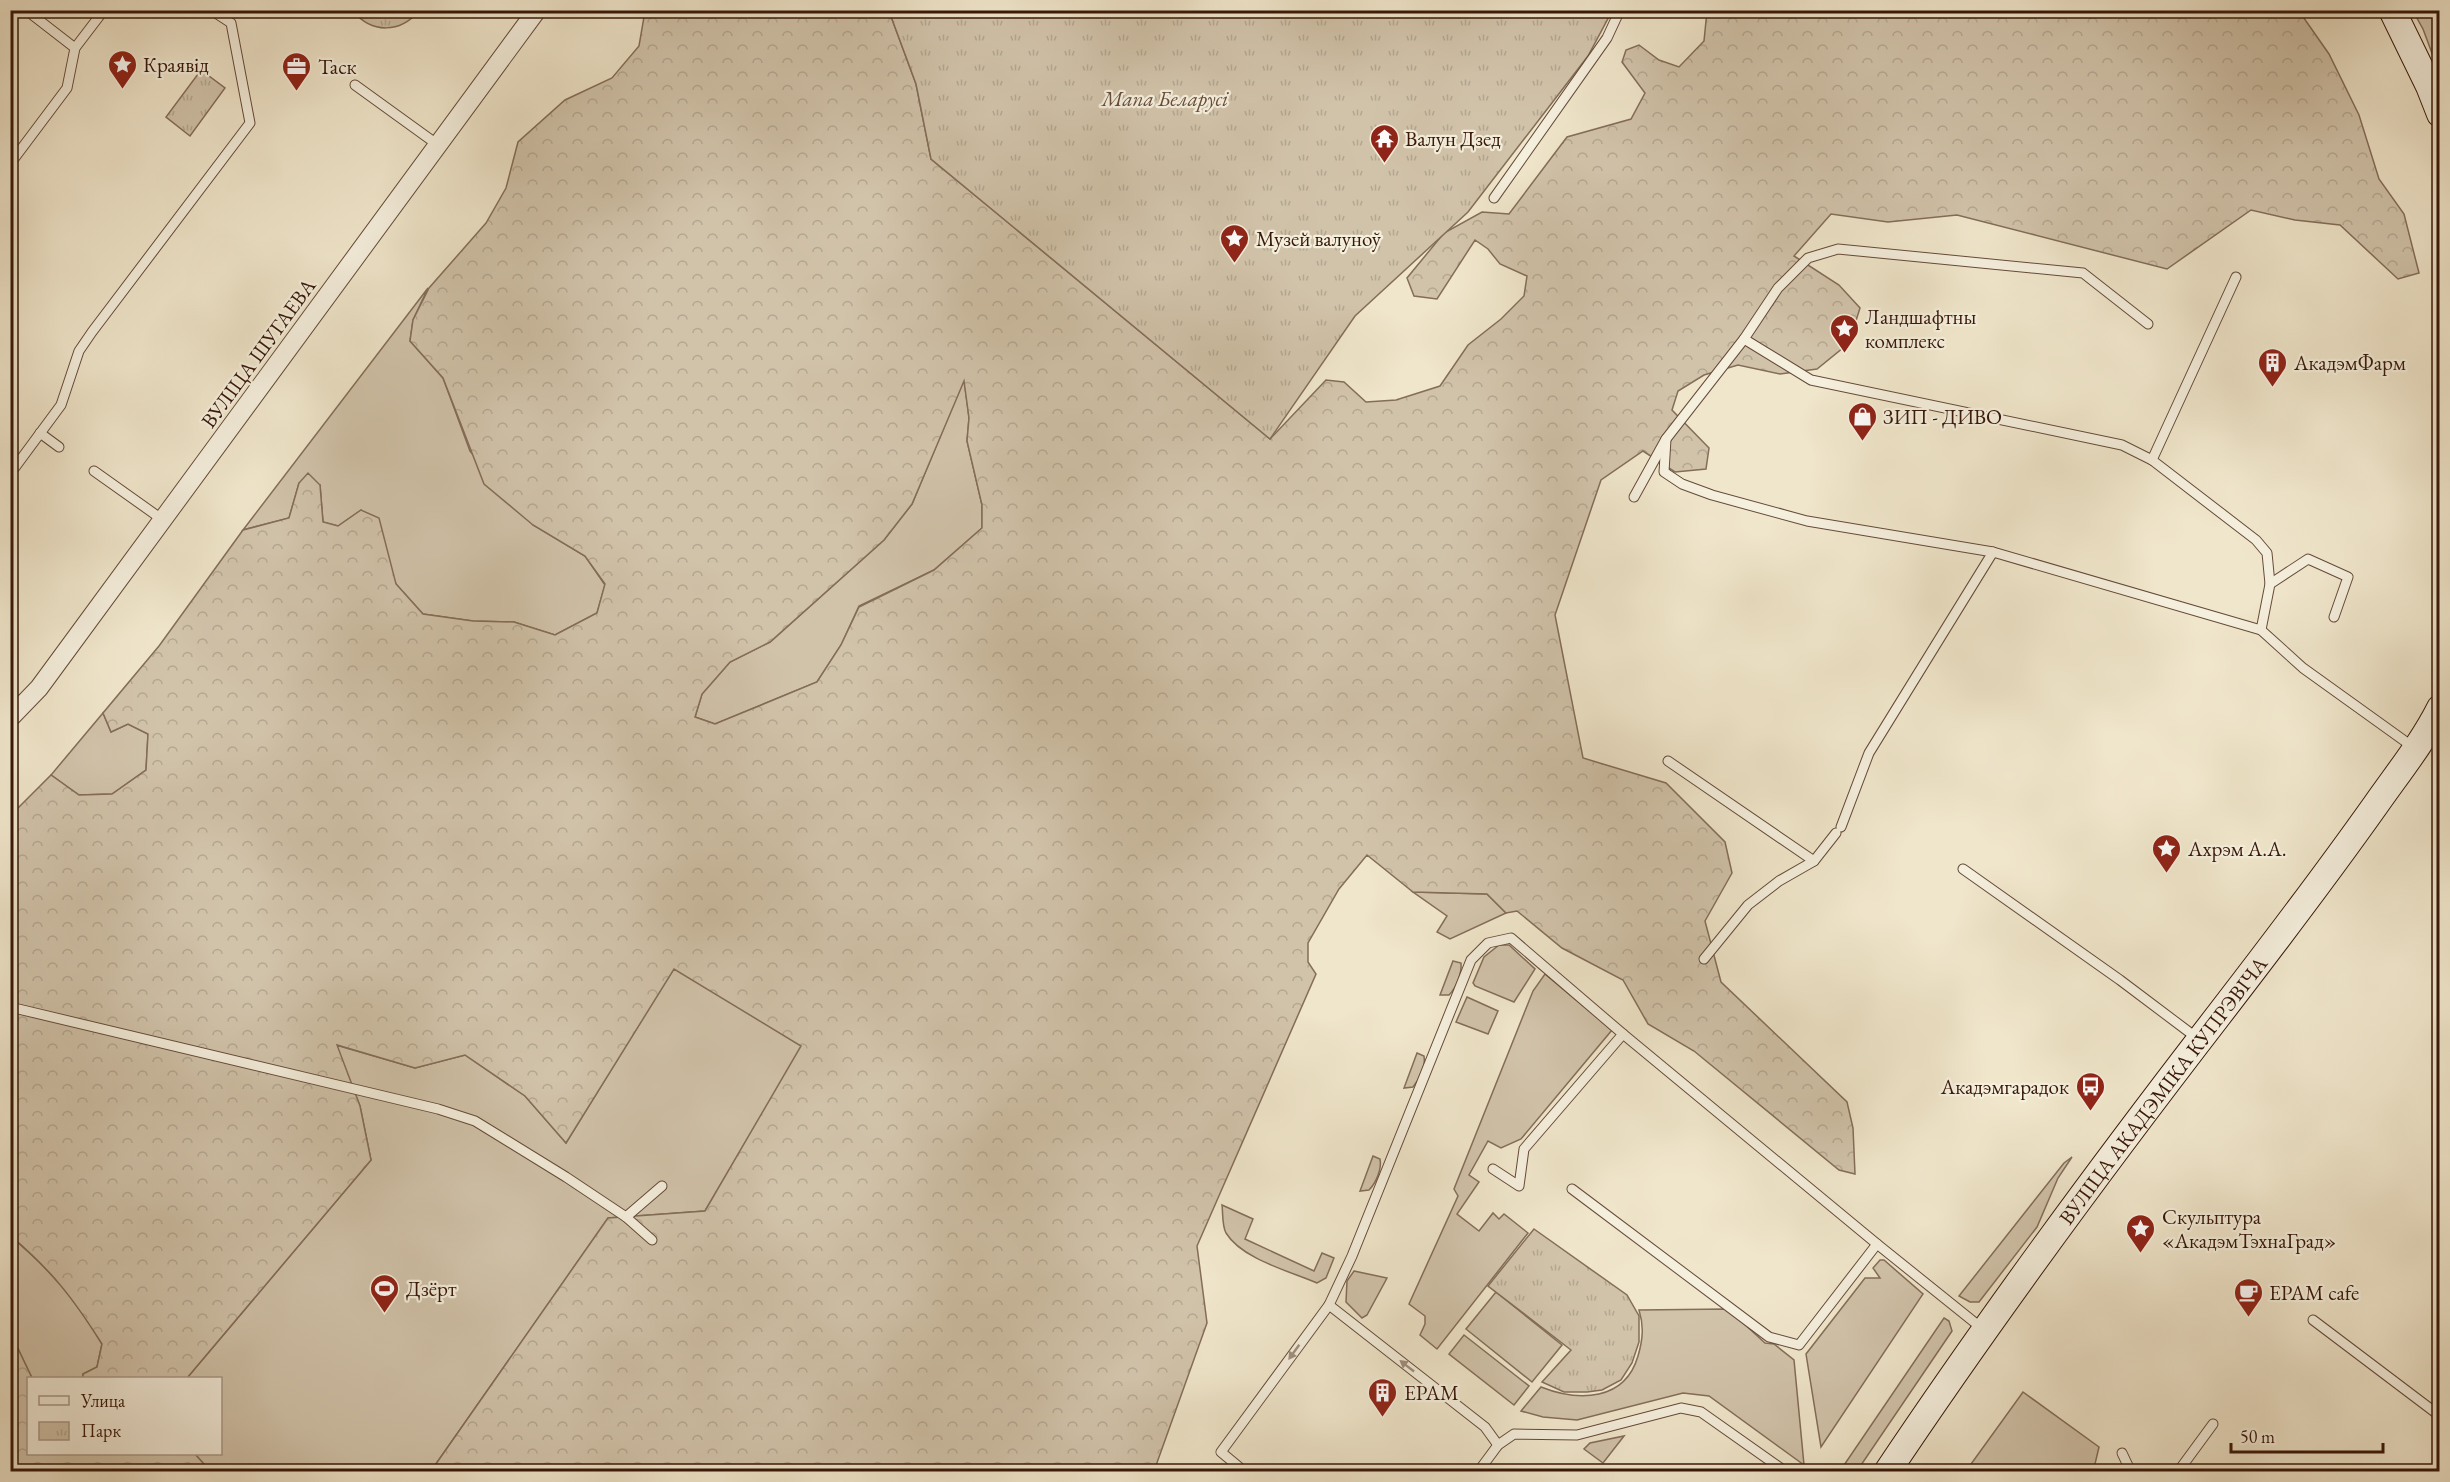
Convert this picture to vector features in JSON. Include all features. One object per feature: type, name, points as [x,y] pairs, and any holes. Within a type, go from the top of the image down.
[{"type":"main road","points":[[2392,10],[2429,86],[2439,114]]},
{"type":"main road","name":"ВУЛІЦА АКАДЭМІКА КУПРЭВІЧА","points":[[1887,1472],[2062,1220],[2268,952],[2415,748],[2439,711]]},
{"type":"street","name":"ВУЛІЦА ШУГАЕВА","points":[[10,717],[39,688],[537,10]]},
{"type":"lane","points":[[26,10],[75,48]]},
{"type":"lane","points":[[10,164],[67,88],[75,48],[104,10]]},
{"type":"lane","points":[[10,474],[61,405],[79,351],[250,123],[231,23],[212,10]]},
{"type":"lane","points":[[1494,198],[1606,38],[1620,10]]},
{"type":"lane","points":[[355,85],[438,145]]},
{"type":"lane","points":[[1635,497],[1666,440],[1744,339],[1778,288],[1808,258],[1838,249],[2083,273],[2148,324]]},
{"type":"lane","points":[[2152,460],[2236,277]]},
{"type":"lane","points":[[1744,339],[1811,380],[2122,446],[2152,460],[2256,540],[2267,553],[2270,584],[2261,630]]},
{"type":"lane","points":[[40,433],[59,447]]},
{"type":"lane","points":[[1666,440],[1664,472],[1682,484],[1712,495],[1808,521],[1992,552],[2261,630],[2302,668],[2415,748]]},
{"type":"lane","points":[[94,471],[163,520]]},
{"type":"lane","points":[[1704,960],[1748,905],[1779,881],[1814,861],[1838,830],[1869,753],[1992,552]]},
{"type":"lane","points":[[2270,584],[2308,560],[2348,577],[2334,617]]},
{"type":"lane","points":[[1668,761],[1814,861]]},
{"type":"lane","points":[[1963,869],[2129,987],[2199,1040]]},
{"type":"lane","points":[[1245,1472],[1221,1452],[1329,1305],[1352,1256],[1471,960],[1488,943],[1511,938],[1623,1034],[1985,1331]]},
{"type":"lane","points":[[10,1007],[438,1109],[475,1121],[626,1217],[652,1240]]},
{"type":"lane","points":[[1493,1168],[1519,1186],[1524,1149],[1623,1034]]},
{"type":"lane","points":[[626,1217],[662,1186]]},
{"type":"lane","points":[[1572,1189],[1769,1337],[1799,1345],[1877,1244]]},
{"type":"lane","points":[[1329,1305],[1485,1427],[1498,1445]]},
{"type":"lane","points":[[2313,1320],[2439,1416]]},
{"type":"lane","points":[[1478,1472],[1498,1445],[1514,1434],[1577,1435],[1681,1408],[1701,1412],[1786,1472]]},
{"type":"lane","points":[[2181,1471],[2212,1424]]},
{"type":"lane","points":[[2122,1453],[2131,1472]]},
{"type":"green space","name":"Музей валуноў","points":[[889,10],[1612,11],[1588,56],[1468,212],[1355,316],[1270,439],[931,159],[916,84]]},
{"type":"green space","points":[[353,11],[419,11],[403,24],[386,28],[369,24]]},
{"type":"green space","points":[[645,11],[889,11],[916,84],[931,159],[1270,439],[1326,380],[1344,382],[1366,402],[1396,400],[1440,386],[1468,345],[1501,319],[1524,296],[1527,276],[1500,264],[1488,249],[1475,240],[1437,299],[1414,296],[1407,278],[1444,233],[1482,212],[1509,214],[1567,137],[1631,119],[1645,93],[1622,62],[1626,50],[1639,45],[1659,60],[1679,67],[1704,41],[1707,11],[2299,11],[2329,54],[2359,115],[2379,179],[2404,214],[2419,273],[2398,279],[2340,225],[2295,220],[2251,210],[2167,269],[1957,215],[1888,222],[1831,214],[1794,256],[1839,285],[1860,308],[1849,343],[1817,369],[1780,374],[1738,365],[1704,375],[1678,391],[1672,410],[1709,448],[1706,469],[1675,472],[1643,451],[1601,480],[1555,615],[1583,758],[1666,783],[1725,842],[1732,873],[1705,921],[1721,982],[1847,1102],[1853,1128],[1855,1174],[1839,1170],[1694,1051],[1648,1024],[1623,980],[1562,948],[1517,911],[1506,913],[1487,894],[1413,892],[1367,855],[1339,889],[1308,943],[1308,962],[1316,974],[1197,1246],[1207,1323],[1154,1471],[431,1471],[608,1218],[705,1211],[801,1046],[674,969],[566,1143],[525,1096],[465,1055],[415,1068],[337,1045],[360,1106],[371,1160],[188,1377],[83,1377],[83,1374],[97,1367],[102,1344],[61,1286],[11,1236],[11,815],[51,775],[79,795],[112,794],[146,770],[148,734],[128,724],[111,732],[103,713],[159,646],[243,530],[289,518],[299,483],[308,473],[320,485],[323,522],[338,526],[361,510],[379,518],[396,584],[423,614],[473,621],[514,622],[555,635],[597,613],[605,584],[585,556],[533,525],[484,484],[443,378],[410,341],[413,320],[429,288],[486,223],[506,188],[518,142],[565,100],[612,78],[639,46]],"holes":[[[964,381],[969,418],[967,441],[982,505],[982,528],[934,570],[859,607],[841,645],[817,682],[715,724],[695,717],[702,694],[730,662],[770,642],[884,540],[912,504]]]},
{"type":"green space","points":[[2413,11],[2439,11],[2439,72],[2423,29]]},
{"type":"green space","points":[[201,70],[225,88],[190,136],[166,117]]},
{"type":"green space","points":[[428,288],[413,320],[410,341],[443,378],[470,451],[533,525],[585,556],[605,585],[597,613],[555,635],[514,622],[473,621],[423,614],[396,584],[361,510],[338,526],[323,522],[320,485],[299,483],[289,518],[243,530]]},
{"type":"green space","points":[[964,379],[969,418],[967,441],[982,505],[982,528],[934,570],[859,606],[841,645],[817,682],[715,724],[695,717],[702,694],[730,662],[770,642],[884,540],[912,504]]},
{"type":"green space","points":[[103,713],[111,732],[128,724],[148,734],[146,770],[112,794],[79,795],[51,775]]},
{"type":"green space","points":[[1413,892],[1487,894],[1506,913],[1450,939],[1437,932],[1447,916]]},
{"type":"green space","points":[[1499,945],[1509,945],[1535,969],[1514,1002],[1475,986],[1473,983],[1484,957]]},
{"type":"green space","points":[[1453,961],[1461,963],[1458,980],[1449,995],[1440,995]]},
{"type":"green space","points":[[674,968],[802,1046],[705,1211],[608,1218],[431,1471],[210,1471],[196,1455],[222,1455],[222,1377],[188,1377],[371,1160],[360,1106],[336,1045],[415,1068],[465,1055],[525,1096],[566,1143]]},
{"type":"green space","points":[[1545,974],[1612,1030],[1521,1139],[1501,1148],[1488,1141],[1469,1175],[1479,1182],[1457,1214],[1479,1231],[1493,1213],[1499,1219],[1504,1214],[1528,1233],[1437,1349],[1420,1335],[1425,1324],[1425,1316],[1409,1304],[1458,1196],[1454,1189],[1533,991]]},
{"type":"green space","points":[[1467,997],[1498,1011],[1488,1034],[1456,1022]]},
{"type":"green space","points":[[1417,1053],[1424,1056],[1422,1073],[1413,1087],[1404,1088]]},
{"type":"green space","points":[[1373,1156],[1380,1159],[1378,1176],[1369,1190],[1360,1191]]},
{"type":"green space","points":[[2072,1157],[2058,1178],[2037,1227],[1979,1302],[1970,1302],[1959,1296],[2064,1163]]},
{"type":"green space","points":[[1222,1205],[1253,1219],[1245,1239],[1314,1271],[1322,1253],[1334,1258],[1326,1278],[1317,1283],[1267,1263],[1243,1250],[1226,1233]]},
{"type":"green space","points":[[1534,1229],[1627,1295],[1639,1316],[1639,1342],[1632,1363],[1621,1380],[1602,1390],[1564,1392],[1542,1382],[1571,1350],[1488,1286]]},
{"type":"green space","points":[[10,1236],[38,1261],[82,1313],[102,1344],[97,1367],[83,1374],[83,1377],[32,1377],[11,1334]]},
{"type":"green space","points":[[1880,1260],[1884,1260],[1923,1294],[1821,1447],[1806,1354],[1865,1278],[1880,1278],[1873,1268]]},
{"type":"green space","points":[[1354,1271],[1387,1278],[1367,1315],[1362,1318],[1346,1302],[1347,1281]]},
{"type":"green space","points":[[1496,1292],[1562,1345],[1532,1382],[1466,1329]]},
{"type":"green space","points":[[1728,1309],[1765,1343],[1774,1344],[1794,1360],[1804,1465],[1709,1396],[1683,1393],[1577,1420],[1543,1417],[1521,1411],[1541,1387],[1570,1395],[1585,1396],[1612,1390],[1623,1382],[1632,1371],[1640,1350],[1642,1327],[1639,1310]]},
{"type":"green space","points":[[1944,1318],[1949,1321],[1952,1331],[1857,1471],[1840,1471]]},
{"type":"green space","points":[[11,1334],[32,1377],[27,1377],[27,1455],[196,1455],[210,1471],[11,1471]]},
{"type":"green space","points":[[1464,1335],[1529,1386],[1514,1405],[1449,1354]]},
{"type":"green space","points":[[2023,1392],[2099,1447],[2095,1464],[2089,1471],[1966,1471]]},
{"type":"green space","points":[[1624,1436],[1603,1463],[1584,1449],[1590,1443]]},
{"type":"place","name":"Краявід","points":[[122,90]]},
{"type":"place","name":"Таск","points":[[297,92]]},
{"type":"place","name":"Валун Дзед","points":[[1384,164]]},
{"type":"place","name":"Музей валуноў","points":[[1235,264]]},
{"type":"place","name":"Ландшафтны комплекс","points":[[1844,354]]},
{"type":"place","name":"АкадэмФарм","points":[[2273,388]]},
{"type":"place","name":"ЗИП - ДИВО","points":[[1862,442]]},
{"type":"place","name":"Ахрэм А.А.","points":[[2167,874]]},
{"type":"place","name":"Акадэмгарадок","points":[[2090,1112]]},
{"type":"place","name":"Скульптура «АкадэмТэхнаГрад»","points":[[2141,1254]]},
{"type":"place","name":"Дзёрт","points":[[385,1314]]},
{"type":"place","name":"EPAM cafe","points":[[2248,1318]]},
{"type":"place","name":"EPAM","points":[[1383,1418]]},
{"type":"park label","name":"Мапа Беларусі","points":[[1165,98]]}]
